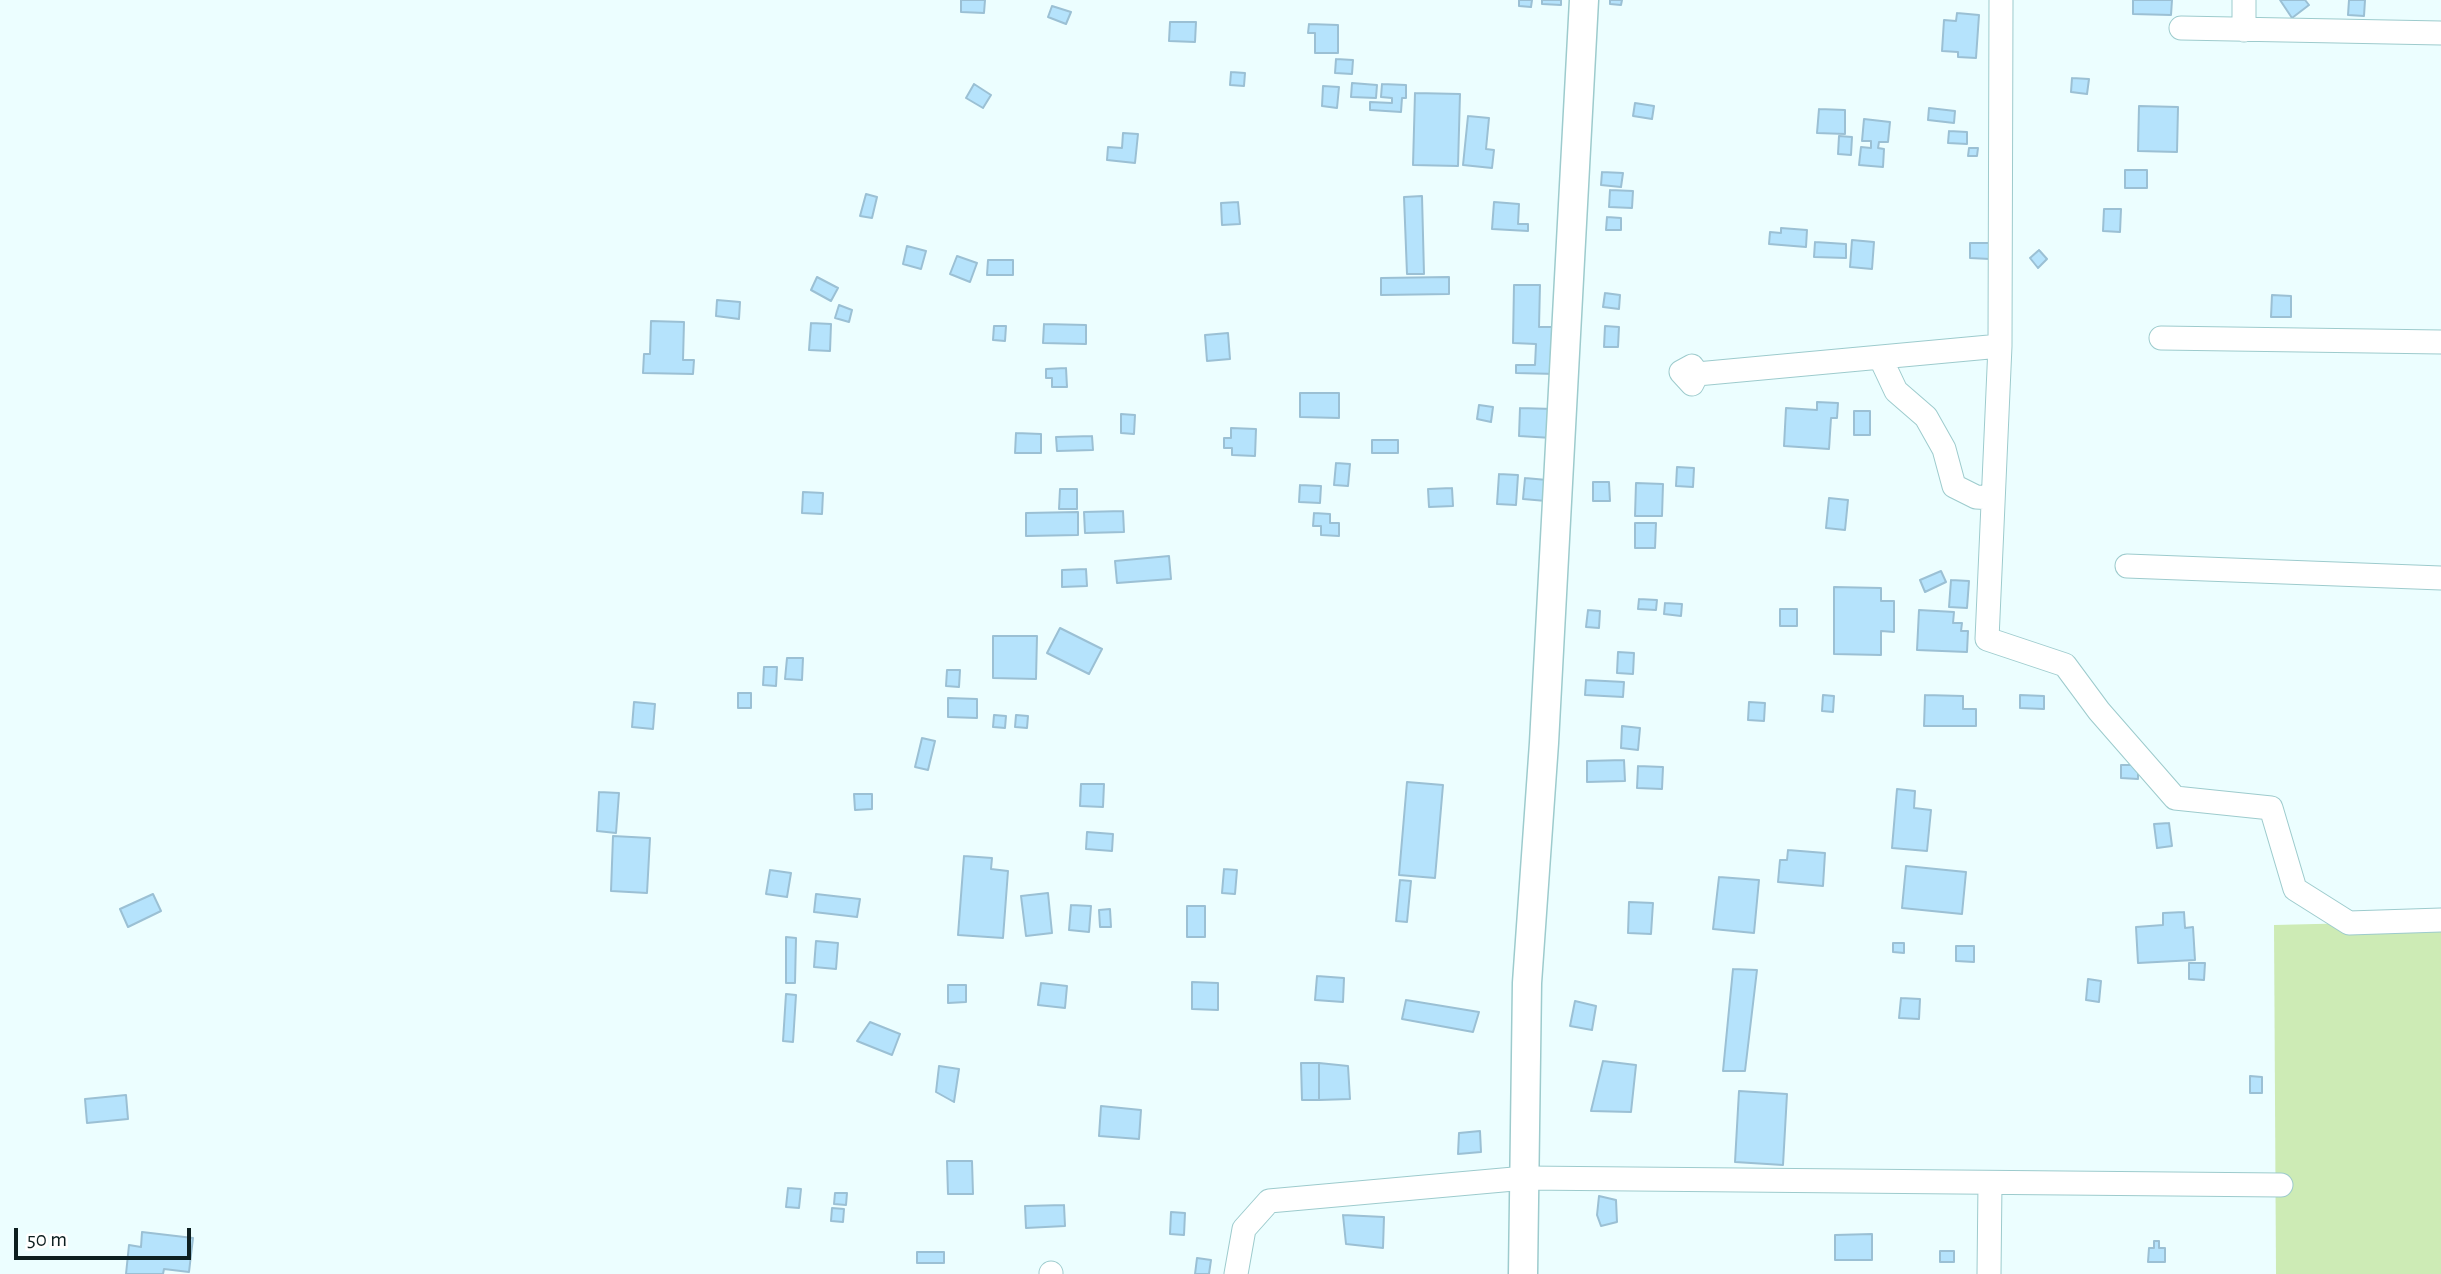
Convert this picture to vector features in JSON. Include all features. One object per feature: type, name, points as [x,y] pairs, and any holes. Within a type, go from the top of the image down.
[{"type":"street","points":[[1523,1274],[1527,983],[1544,743],[1584,0]]},
{"type":"street","points":[[2001,0],[2000,346],[1987,639],[2065,665],[2099,710],[2175,798],[2271,808],[2295,889],[2349,923],[2441,920]]},
{"type":"street","points":[[2244,0],[2244,30]]},
{"type":"street","points":[[2181,28],[2441,33]]},
{"type":"street","points":[[2161,338],[2441,342]]},
{"type":"street","points":[[1697,374],[2000,346]]},
{"type":"street","points":[[1880,357],[1896,391],[1926,417],[1944,449],[1954,486],[1976,497],[1993,498]]},
{"type":"street","points":[[2127,566],[2441,578]]},
{"type":"street","points":[[1237,1274],[1244,1229],[1269,1201],[1525,1178],[2281,1185]]},
{"type":"street","points":[[1989,1274],[1990,1183]]},
{"type":"green space","points":[[2441,921],[2441,1274],[2276,1274],[2274,925]]},
{"type":"building","points":[[961,0],[985,0],[984,13],[961,12]]},
{"type":"building","points":[[1519,0],[1532,0],[1531,7],[1519,6]]},
{"type":"building","points":[[1542,0],[1561,0],[1561,5],[1542,4]]},
{"type":"building","points":[[1610,0],[1622,0],[1621,5],[1610,4]]},
{"type":"building","points":[[2133,0],[2172,0],[2171,15],[2133,14]]},
{"type":"building","points":[[2280,0],[2305,0],[2309,5],[2292,18]]},
{"type":"building","points":[[2349,0],[2365,0],[2364,16],[2348,15]]},
{"type":"building","points":[[1052,6],[1071,12],[1066,24],[1048,17]]},
{"type":"building","points":[[1957,13],[1979,15],[1976,58],[1958,57],[1958,52],[1942,51],[1944,20],[1956,21]]},
{"type":"building","points":[[1170,22],[1196,22],[1195,42],[1169,41]]},
{"type":"building","points":[[1309,24],[1338,25],[1338,53],[1315,53],[1315,33],[1308,33]]},
{"type":"building","points":[[1336,59],[1353,60],[1352,74],[1335,73]]},
{"type":"building","points":[[1231,72],[1245,73],[1244,86],[1230,85]]},
{"type":"building","points":[[2072,78],[2089,79],[2087,94],[2071,92]]},
{"type":"building","points":[[1352,83],[1377,85],[1376,98],[1351,97]]},
{"type":"building","points":[[974,84],[991,95],[983,108],[966,98]]},
{"type":"building","points":[[1382,84],[1406,85],[1406,98],[1402,98],[1401,112],[1370,110],[1370,102],[1392,103],[1392,98],[1381,97]]},
{"type":"building","points":[[1323,86],[1339,87],[1337,108],[1322,106]]},
{"type":"building","points":[[1415,93],[1460,94],[1458,166],[1413,165]]},
{"type":"building","points":[[1635,103],[1654,106],[1652,119],[1633,116]]},
{"type":"building","points":[[2139,106],[2178,107],[2177,152],[2138,151]]},
{"type":"building","points":[[1929,108],[1955,111],[1954,123],[1928,120]]},
{"type":"building","points":[[1819,109],[1845,110],[1845,134],[1817,133]]},
{"type":"building","points":[[1468,116],[1489,118],[1486,149],[1494,150],[1492,168],[1463,165]]},
{"type":"building","points":[[1864,119],[1890,122],[1888,142],[1879,142],[1878,148],[1884,149],[1883,167],[1859,165],[1861,147],[1871,148],[1871,141],[1862,141]]},
{"type":"building","points":[[1949,131],[1967,132],[1967,144],[1948,143]]},
{"type":"building","points":[[1123,133],[1138,134],[1135,163],[1107,160],[1108,147],[1122,148]]},
{"type":"building","points":[[1839,136],[1852,137],[1851,155],[1838,154]]},
{"type":"building","points":[[1969,148],[1978,148],[1977,156],[1968,156]]},
{"type":"building","points":[[2125,170],[2147,170],[2147,188],[2125,188]]},
{"type":"building","points":[[1602,172],[1623,173],[1621,187],[1601,185]]},
{"type":"building","points":[[1610,190],[1633,191],[1632,208],[1609,207]]},
{"type":"building","points":[[866,194],[877,197],[872,218],[860,216]]},
{"type":"building","points":[[1422,196],[1424,274],[1407,274],[1404,197]]},
{"type":"building","points":[[1238,202],[1240,224],[1222,225],[1221,203]]},
{"type":"building","points":[[1494,202],[1519,204],[1518,224],[1528,224],[1528,231],[1492,229]]},
{"type":"building","points":[[2104,209],[2121,209],[2120,232],[2103,231]]},
{"type":"building","points":[[1607,217],[1621,218],[1621,230],[1606,230]]},
{"type":"building","points":[[1781,228],[1807,230],[1806,247],[1769,244],[1770,232],[1781,233]]},
{"type":"building","points":[[1852,240],[1874,242],[1872,269],[1850,267]]},
{"type":"building","points":[[1815,242],[1846,244],[1846,258],[1814,257]]},
{"type":"building","points":[[1970,243],[1990,243],[1990,259],[1970,258]]},
{"type":"building","points":[[907,246],[926,251],[921,269],[903,264]]},
{"type":"building","points":[[2039,250],[2047,259],[2038,268],[2030,258]]},
{"type":"building","points":[[957,256],[977,263],[970,282],[950,274]]},
{"type":"building","points":[[988,260],[1013,260],[1013,275],[987,275]]},
{"type":"building","points":[[817,277],[838,288],[831,301],[811,290]]},
{"type":"building","points":[[1449,277],[1449,294],[1381,295],[1381,278]]},
{"type":"building","points":[[1514,285],[1540,285],[1539,327],[1557,327],[1556,374],[1516,373],[1516,365],[1535,365],[1536,344],[1513,343]]},
{"type":"building","points":[[1605,293],[1620,295],[1619,309],[1603,307]]},
{"type":"building","points":[[2272,295],[2291,296],[2291,317],[2271,317]]},
{"type":"building","points":[[717,300],[740,302],[739,319],[716,316]]},
{"type":"building","points":[[839,305],[852,310],[849,322],[835,318]]},
{"type":"building","points":[[651,321],[684,322],[683,360],[694,360],[693,374],[643,373],[644,354],[650,354]]},
{"type":"building","points":[[811,323],[831,324],[830,351],[809,350]]},
{"type":"building","points":[[1044,324],[1086,325],[1086,344],[1043,343]]},
{"type":"building","points":[[994,326],[1006,326],[1005,341],[993,340]]},
{"type":"building","points":[[1605,326],[1619,327],[1618,347],[1604,347]]},
{"type":"building","points":[[1228,333],[1230,359],[1207,361],[1205,335]]},
{"type":"building","points":[[1066,368],[1067,387],[1052,387],[1052,378],[1046,378],[1046,369]]},
{"type":"building","points":[[1300,393],[1339,393],[1339,418],[1300,417]]},
{"type":"building","points":[[1817,402],[1838,403],[1837,418],[1831,418],[1829,449],[1784,446],[1786,408],[1817,410]]},
{"type":"building","points":[[1479,405],[1493,407],[1491,422],[1477,419]]},
{"type":"building","points":[[1520,408],[1553,409],[1552,438],[1519,436]]},
{"type":"building","points":[[1854,411],[1870,411],[1870,435],[1854,435]]},
{"type":"building","points":[[1121,414],[1135,415],[1134,434],[1121,433]]},
{"type":"building","points":[[1231,428],[1256,429],[1255,456],[1232,455],[1232,448],[1224,448],[1224,438],[1231,438]]},
{"type":"building","points":[[1016,433],[1041,434],[1041,453],[1015,453]]},
{"type":"building","points":[[1092,436],[1093,450],[1057,451],[1056,437]]},
{"type":"building","points":[[1372,440],[1398,440],[1398,453],[1372,453]]},
{"type":"building","points":[[1336,463],[1350,464],[1348,486],[1334,485]]},
{"type":"building","points":[[1677,467],[1694,468],[1693,487],[1676,486]]},
{"type":"building","points":[[1499,474],[1518,475],[1516,505],[1497,504]]},
{"type":"building","points":[[1525,478],[1547,480],[1546,501],[1523,499]]},
{"type":"building","points":[[1593,482],[1609,482],[1610,501],[1593,501]]},
{"type":"building","points":[[1636,483],[1663,484],[1662,516],[1635,516]]},
{"type":"building","points":[[1300,485],[1321,486],[1320,503],[1299,502]]},
{"type":"building","points":[[1452,488],[1453,506],[1429,507],[1428,489]]},
{"type":"building","points":[[1060,489],[1077,489],[1077,509],[1059,509]]},
{"type":"building","points":[[803,492],[823,493],[822,514],[802,513]]},
{"type":"building","points":[[1829,498],[1848,500],[1845,530],[1826,528]]},
{"type":"building","points":[[1123,511],[1124,532],[1085,533],[1084,512]]},
{"type":"building","points":[[1078,512],[1078,535],[1026,536],[1026,513]]},
{"type":"building","points":[[1314,513],[1330,514],[1330,523],[1339,523],[1339,536],[1321,535],[1321,526],[1313,526]]},
{"type":"building","points":[[1635,523],[1656,523],[1655,548],[1635,548]]},
{"type":"building","points":[[1169,556],[1171,579],[1117,583],[1115,561]]},
{"type":"building","points":[[1086,569],[1087,586],[1062,587],[1062,570]]},
{"type":"building","points":[[1941,571],[1946,582],[1925,592],[1920,580]]},
{"type":"building","points":[[1951,580],[1969,581],[1967,608],[1949,607]]},
{"type":"building","points":[[1834,587],[1881,588],[1881,601],[1894,601],[1894,632],[1881,631],[1881,655],[1834,654]]},
{"type":"building","points":[[1639,599],[1657,600],[1656,610],[1638,609]]},
{"type":"building","points":[[1665,603],[1682,604],[1681,616],[1664,614]]},
{"type":"building","points":[[1780,609],[1797,609],[1797,626],[1780,626]]},
{"type":"building","points":[[1588,610],[1600,611],[1599,628],[1586,627]]},
{"type":"building","points":[[1919,610],[1954,612],[1953,623],[1962,623],[1961,631],[1968,631],[1967,652],[1917,650]]},
{"type":"building","points":[[1060,628],[1102,649],[1089,674],[1047,653]]},
{"type":"building","points":[[993,636],[1037,636],[1036,679],[993,678]]},
{"type":"building","points":[[1618,652],[1634,653],[1633,674],[1617,673]]},
{"type":"building","points":[[787,658],[803,658],[802,680],[785,679]]},
{"type":"building","points":[[764,667],[777,667],[776,686],[763,685]]},
{"type":"building","points":[[947,670],[960,670],[959,687],[946,686]]},
{"type":"building","points":[[1586,680],[1624,682],[1623,697],[1585,695]]},
{"type":"building","points":[[738,693],[751,693],[751,708],[738,708]]},
{"type":"building","points":[[1823,695],[1834,696],[1833,712],[1822,711]]},
{"type":"building","points":[[1925,695],[1963,696],[1963,709],[1976,709],[1976,726],[1924,726]]},
{"type":"building","points":[[2020,695],[2044,696],[2044,709],[2020,708]]},
{"type":"building","points":[[948,698],[977,699],[977,718],[948,717]]},
{"type":"building","points":[[634,702],[655,704],[653,729],[632,727]]},
{"type":"building","points":[[1749,702],[1765,703],[1764,721],[1748,720]]},
{"type":"building","points":[[994,715],[1006,716],[1005,728],[993,727]]},
{"type":"building","points":[[1016,715],[1028,716],[1027,728],[1015,727]]},
{"type":"building","points":[[1622,726],[1640,728],[1638,750],[1621,748]]},
{"type":"building","points":[[922,738],[935,741],[928,770],[915,767]]},
{"type":"building","points":[[1624,760],[1625,781],[1587,782],[1587,761]]},
{"type":"building","points":[[2121,765],[2138,765],[2138,779],[2121,778]]},
{"type":"building","points":[[1638,766],[1663,767],[1662,789],[1637,788]]},
{"type":"building","points":[[1407,782],[1443,785],[1435,878],[1399,875]]},
{"type":"building","points":[[1081,784],[1104,784],[1103,807],[1080,806]]},
{"type":"building","points":[[1897,789],[1915,791],[1914,808],[1931,810],[1927,851],[1892,848]]},
{"type":"building","points":[[599,792],[619,793],[616,833],[597,831]]},
{"type":"building","points":[[854,794],[872,794],[872,809],[855,810]]},
{"type":"building","points":[[2169,823],[2172,846],[2157,848],[2154,824]]},
{"type":"building","points":[[1087,832],[1113,834],[1112,851],[1086,849]]},
{"type":"building","points":[[613,836],[650,838],[647,893],[611,891]]},
{"type":"building","points":[[1788,850],[1825,853],[1823,886],[1778,882],[1780,860],[1787,860]]},
{"type":"building","points":[[964,856],[992,858],[991,869],[1008,871],[1003,938],[958,935]]},
{"type":"building","points":[[1906,866],[1966,872],[1962,914],[1902,908]]},
{"type":"building","points":[[1224,869],[1237,870],[1235,894],[1222,893]]},
{"type":"building","points":[[770,870],[791,873],[787,897],[766,894]]},
{"type":"building","points":[[1719,877],[1759,880],[1754,933],[1713,929]]},
{"type":"building","points":[[1400,880],[1411,881],[1407,922],[1396,921]]},
{"type":"building","points":[[1048,893],[1052,933],[1026,936],[1021,896]]},
{"type":"building","points":[[153,894],[161,911],[128,927],[120,909]]},
{"type":"building","points":[[816,894],[860,899],[857,917],[814,912]]},
{"type":"building","points":[[1629,902],[1653,903],[1651,934],[1628,933]]},
{"type":"building","points":[[1071,905],[1091,906],[1089,932],[1069,930]]},
{"type":"building","points":[[1187,906],[1205,906],[1205,937],[1187,937]]},
{"type":"building","points":[[1110,909],[1111,927],[1100,927],[1099,910]]},
{"type":"building","points":[[2184,912],[2185,928],[2193,927],[2195,960],[2138,963],[2136,927],[2163,925],[2163,913]]},
{"type":"building","points":[[786,937],[796,938],[795,983],[786,983]]},
{"type":"building","points":[[816,941],[838,943],[836,969],[814,967]]},
{"type":"building","points":[[1893,943],[1904,943],[1904,953],[1893,952]]},
{"type":"building","points":[[1956,946],[1974,946],[1974,962],[1956,961]]},
{"type":"building","points":[[2189,963],[2205,963],[2204,980],[2189,979]]},
{"type":"building","points":[[1733,969],[1757,970],[1745,1071],[1723,1071]]},
{"type":"building","points":[[1317,976],[1344,978],[1343,1002],[1315,1000]]},
{"type":"building","points":[[2088,979],[2101,981],[2099,1002],[2086,1000]]},
{"type":"building","points":[[1192,982],[1218,983],[1218,1010],[1192,1009]]},
{"type":"building","points":[[1041,983],[1067,986],[1065,1008],[1038,1005]]},
{"type":"building","points":[[948,985],[966,985],[966,1002],[948,1003]]},
{"type":"building","points":[[786,994],[796,995],[793,1042],[783,1041]]},
{"type":"building","points":[[1901,998],[1920,999],[1919,1019],[1899,1018]]},
{"type":"building","points":[[1406,1000],[1479,1012],[1473,1032],[1402,1019]]},
{"type":"building","points":[[1575,1001],[1596,1006],[1592,1030],[1570,1026]]},
{"type":"building","points":[[870,1022],[900,1034],[892,1055],[857,1041]]},
{"type":"building","points":[[1603,1061],[1636,1065],[1631,1112],[1591,1111]]},
{"type":"building","points":[[1301,1063],[1319,1063],[1319,1100],[1302,1100]]},
{"type":"building","points":[[1319,1063],[1348,1066],[1350,1099],[1319,1100]]},
{"type":"building","points":[[939,1066],[959,1069],[954,1102],[936,1092]]},
{"type":"building","points":[[2250,1076],[2262,1077],[2262,1093],[2250,1093]]},
{"type":"building","points":[[1739,1091],[1787,1094],[1783,1165],[1735,1162]]},
{"type":"building","points":[[126,1095],[128,1119],[87,1123],[85,1099]]},
{"type":"building","points":[[1101,1106],[1141,1110],[1139,1139],[1099,1136]]},
{"type":"building","points":[[1480,1131],[1481,1152],[1458,1154],[1459,1133]]},
{"type":"building","points":[[947,1161],[972,1161],[973,1194],[948,1194]]},
{"type":"building","points":[[788,1188],[801,1189],[799,1208],[786,1207]]},
{"type":"building","points":[[835,1193],[847,1193],[846,1205],[834,1204]]},
{"type":"building","points":[[1599,1196],[1616,1200],[1617,1222],[1601,1226],[1597,1215]]},
{"type":"building","points":[[1064,1205],[1065,1226],[1026,1228],[1025,1206]]},
{"type":"building","points":[[832,1208],[844,1209],[843,1222],[831,1221]]},
{"type":"building","points":[[1171,1212],[1185,1213],[1184,1235],[1170,1234]]},
{"type":"building","points":[[1343,1215],[1384,1217],[1383,1248],[1346,1244]]},
{"type":"building","points":[[142,1232],[193,1238],[189,1272],[164,1269],[163,1274],[126,1274],[129,1245],[141,1247]]},
{"type":"building","points":[[1872,1234],[1872,1260],[1835,1260],[1835,1235]]},
{"type":"building","points":[[2154,1241],[2159,1241],[2159,1248],[2165,1248],[2165,1262],[2148,1262],[2149,1248],[2154,1248]]},
{"type":"building","points":[[1940,1251],[1954,1251],[1954,1262],[1940,1262]]},
{"type":"building","points":[[917,1252],[944,1252],[944,1263],[917,1263]]},
{"type":"building","points":[[1197,1258],[1211,1260],[1209,1274],[1195,1274]]}]
